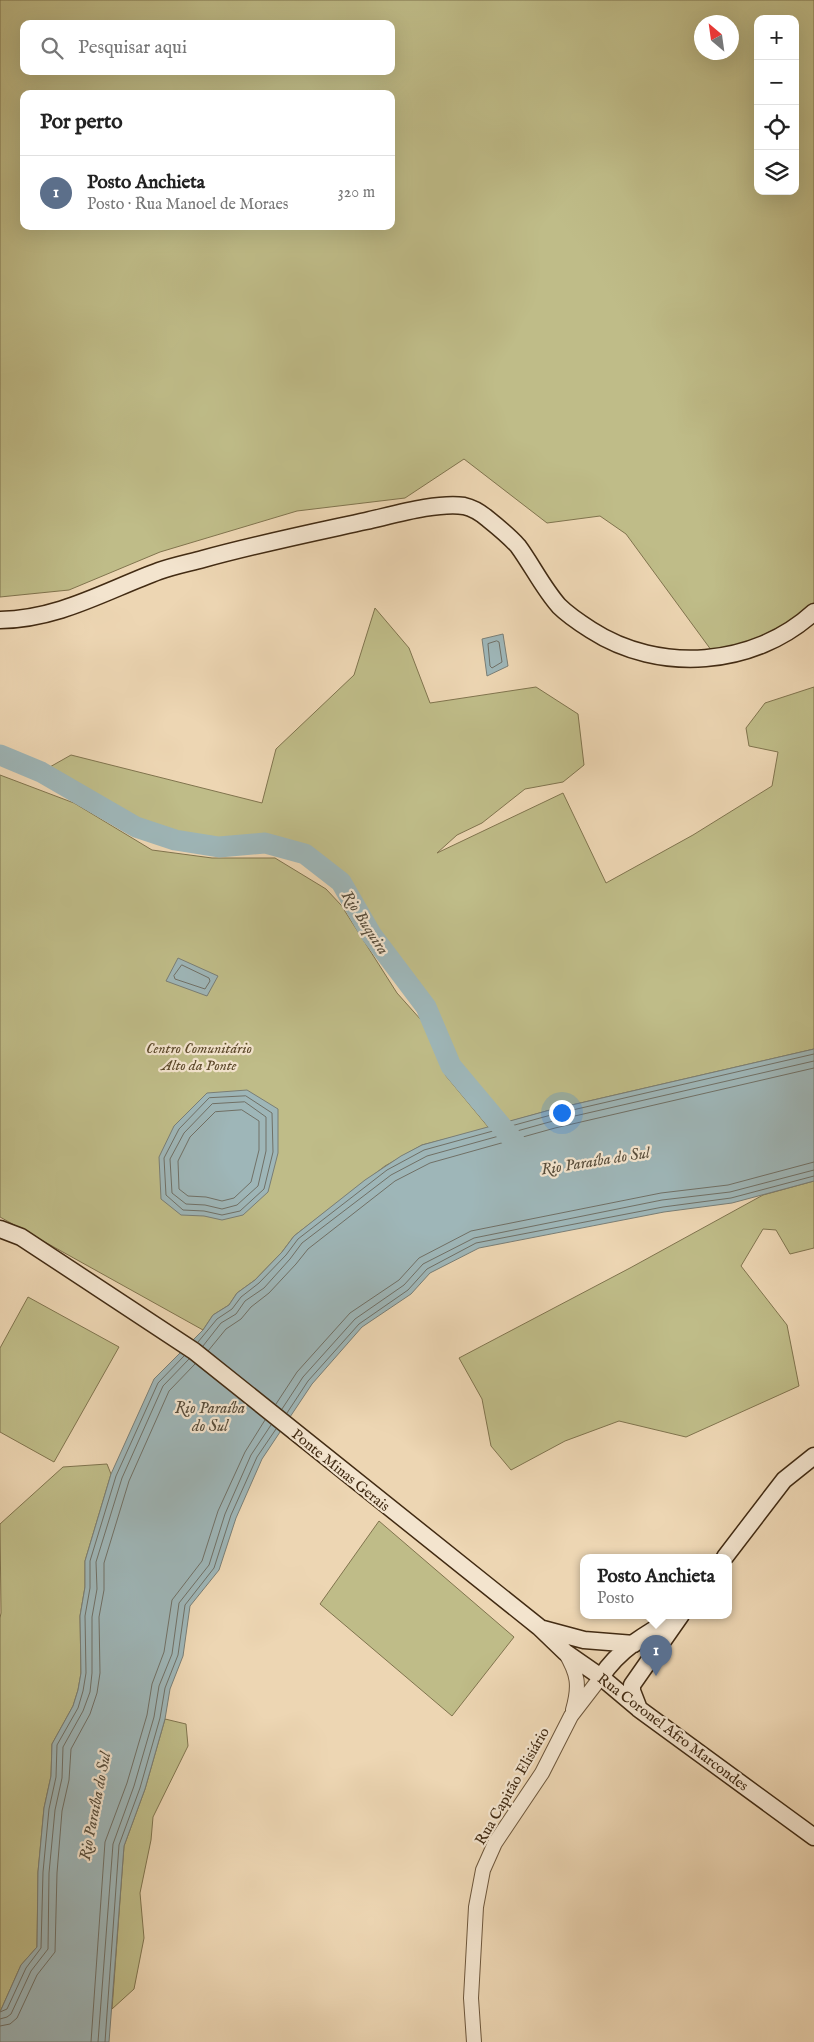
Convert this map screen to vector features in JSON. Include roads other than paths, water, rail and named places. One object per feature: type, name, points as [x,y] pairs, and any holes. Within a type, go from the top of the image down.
[{"type":"main road","points":[[0,620],[32,617],[78,605],[160,571],[242,548],[412,511],[455,505],[465,506],[480,512],[511,539],[561,608],[608,641],[631,650],[682,659],[717,658],[741,653],[765,644],[799,625],[814,612]]},
{"type":"main road","name":"Ponte Minas Gerais","points":[[0,1229],[27,1241],[194,1351],[536,1626]]},
{"type":"main road","points":[[0,1238],[27,1241]]},
{"type":"main road","points":[[726,1554],[784,1480],[810,1457],[814,1456]]},
{"type":"main road","points":[[601,1677],[617,1656],[673,1619]]},
{"type":"main road","points":[[639,1709],[632,1691],[632,1685],[677,1619]]},
{"type":"main road","points":[[536,1626],[584,1640],[634,1644]]},
{"type":"main road","name":"Rua Coronel Afro Marcondes","points":[[536,1626],[565,1652],[601,1677],[639,1709],[814,1837]]},
{"type":"street","points":[[565,1652],[575,1669],[578,1683],[577,1696],[571,1716]]},
{"type":"street","name":"Rua Capitão Elisiário","points":[[474,2042],[471,1989],[476,1907],[484,1870],[495,1843],[542,1774],[571,1716],[601,1677]]},
{"type":"water","points":[[503,634],[508,666],[487,676],[482,639]]},
{"type":"water","points":[[178,958],[218,976],[207,996],[166,981]]},
{"type":"water","name":"Rio Paraíba do Sul","points":[[814,1049],[814,1181],[732,1203],[664,1212],[479,1248],[430,1273],[411,1294],[362,1327],[312,1384],[262,1459],[236,1518],[219,1570],[190,1606],[183,1656],[170,1689],[165,1719],[145,1789],[124,1846],[109,2042],[0,2042],[0,2012],[21,1965],[37,1947],[38,1872],[44,1808],[51,1776],[52,1744],[73,1706],[81,1673],[80,1616],[85,1587],[85,1561],[111,1474],[154,1379],[203,1330],[213,1315],[229,1305],[237,1293],[255,1280],[282,1252],[294,1236],[365,1180],[401,1156],[422,1145],[550,1110]]},
{"type":"water","points":[[247,1090],[278,1109],[278,1153],[268,1192],[243,1215],[222,1220],[204,1216],[181,1215],[161,1199],[159,1157],[174,1126],[207,1093]]},
{"type":"waterway","name":"Rio Buquira","points":[[0,755],[41,772],[136,827],[175,840],[219,847],[265,843],[305,854],[341,882],[371,934],[426,1007],[451,1066],[518,1146]]},
{"type":"place","name":"Posto Anchieta","points":[[656,1676]]},
{"type":"park label","name":"Centro Comunitário Alto da Ponte","points":[[199,1056]]}]
